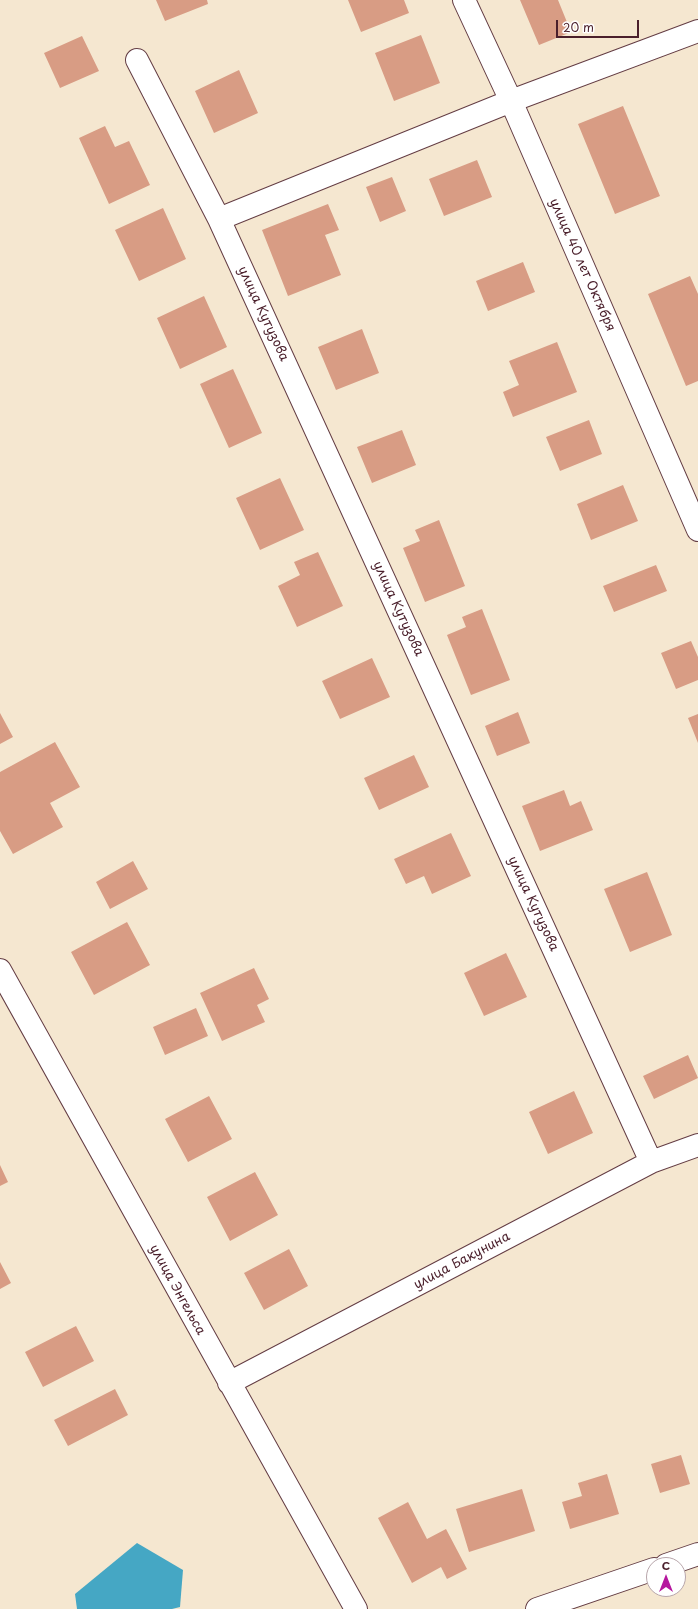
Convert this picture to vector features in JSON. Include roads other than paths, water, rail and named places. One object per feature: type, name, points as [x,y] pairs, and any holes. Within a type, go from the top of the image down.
[{"type":"street","name":"улица 40 лет Октября","points":[[464,0],[510,101],[698,530]]},
{"type":"street","points":[[219,218],[510,101],[698,31]]},
{"type":"street","name":"улица Кутузова","points":[[137,60],[219,218],[651,1162]]},
{"type":"street","name":"улица Энгельса","points":[[0,970],[356,1609]]},
{"type":"street","name":"улица Бакунина","points":[[229,1383],[651,1162],[698,1145]]},
{"type":"street","points":[[686,1558],[698,1554]]},
{"type":"street","points":[[537,1609],[646,1572]]},
{"type":"water","points":[[137,1543],[183,1570],[180,1607],[172,1609],[77,1609],[75,1594]]}]
